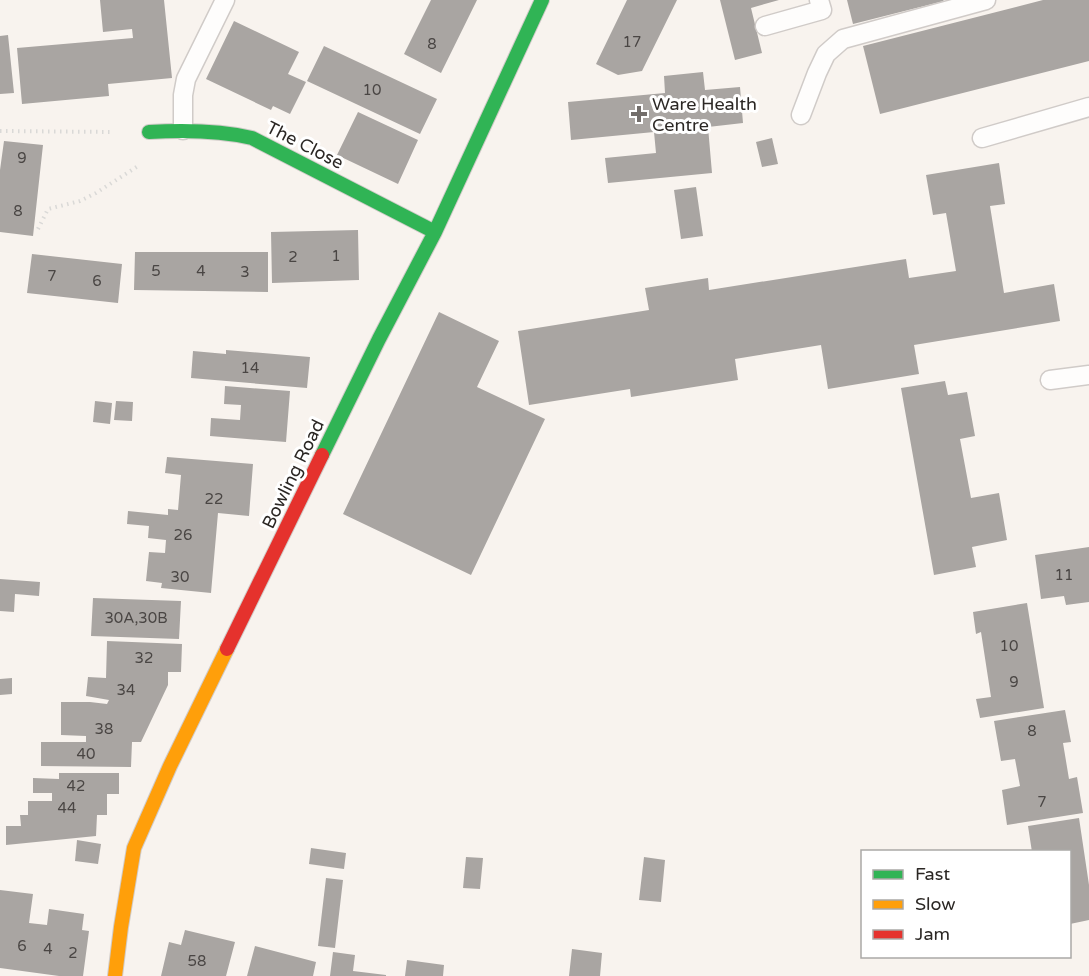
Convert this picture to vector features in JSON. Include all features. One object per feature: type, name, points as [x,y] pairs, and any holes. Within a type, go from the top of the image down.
[{"type":"street","name":"Bowling Road","points":[[115,976],[134,848],[170,766],[260,580],[379,339],[435,232],[542,0]]},
{"type":"street","name":"The Close","points":[[149,132],[183,130],[231,133],[252,138],[435,232]]},
{"type":"lane","points":[[183,130],[183,95],[186,79],[225,0]]},
{"type":"lane","points":[[765,26],[822,10],[819,0]]},
{"type":"lane","points":[[801,116],[826,54],[843,39],[986,0]]},
{"type":"lane","points":[[982,138],[1089,107]]},
{"type":"lane","points":[[1050,380],[1089,375]]},
{"type":"path","points":[[0,132],[149,132],[150,159],[80,201],[48,208],[38,229]]},
{"type":"building","points":[[100,0],[164,0],[172,78],[108,84],[109,96],[22,104],[17,48],[133,38],[132,29],[103,32]]},
{"type":"building","points":[[431,0],[477,0],[441,73],[404,54]]},
{"type":"building","points":[[627,0],[677,0],[642,71],[618,75],[596,64]]},
{"type":"building","points":[[720,0],[779,0],[751,8],[762,53],[735,60]]},
{"type":"building","points":[[847,0],[943,0],[944,1],[853,24]]},
{"type":"building","points":[[1043,0],[1089,0],[1089,61],[880,114],[863,46]]},
{"type":"building","points":[[234,21],[299,52],[288,74],[306,82],[290,114],[273,106],[271,110],[206,79]]},
{"type":"building","points":[[8,35],[14,93],[0,94],[0,36]]},
{"type":"building","points":[[324,46],[437,99],[420,134],[307,81]]},
{"type":"building","points":[[703,72],[705,90],[740,87],[743,123],[708,127],[712,173],[608,183],[605,158],[656,153],[654,132],[571,140],[568,102],[665,93],[664,76]]},
{"type":"building","points":[[358,112],[418,140],[398,184],[337,155]]},
{"type":"building","points":[[772,138],[778,164],[762,167],[756,142]]},
{"type":"building","points":[[4,141],[43,145],[33,236],[0,232],[0,170]]},
{"type":"building","points":[[999,163],[1005,204],[990,206],[1004,293],[1054,284],[1060,321],[914,345],[919,374],[828,389],[821,345],[735,359],[738,380],[631,397],[630,389],[529,405],[518,331],[649,310],[645,288],[708,278],[709,290],[906,259],[909,278],[956,271],[946,213],[933,215],[926,175]]},
{"type":"building","points":[[696,187],[703,236],[681,239],[674,190]]},
{"type":"building","points":[[358,230],[359,280],[272,283],[271,232]]},
{"type":"building","points":[[135,252],[268,252],[268,292],[134,290]]},
{"type":"building","points":[[32,254],[122,264],[118,303],[27,293]]},
{"type":"building","points":[[439,312],[499,341],[477,387],[545,419],[471,575],[343,514]]},
{"type":"building","points":[[226,350],[310,357],[307,388],[191,378],[193,351],[226,354]]},
{"type":"building","points":[[945,381],[948,395],[967,392],[975,436],[960,439],[971,498],[999,493],[1007,540],[972,547],[976,567],[934,575],[901,388]]},
{"type":"building","points":[[225,386],[290,391],[286,442],[210,436],[211,418],[240,420],[241,405],[224,404]]},
{"type":"building","points":[[95,401],[112,403],[110,424],[93,422]]},
{"type":"building","points":[[116,401],[133,402],[132,421],[114,420]]},
{"type":"building","points":[[167,457],[253,464],[249,516],[218,513],[211,593],[161,588],[162,583],[146,581],[149,552],[165,553],[166,540],[148,538],[149,526],[127,524],[128,511],[168,515],[168,509],[178,510],[181,475],[165,473]]},
{"type":"building","points":[[1089,547],[1089,602],[1066,605],[1064,596],[1041,599],[1035,555]]},
{"type":"building","points":[[0,579],[40,582],[39,596],[15,594],[14,612],[0,611]]},
{"type":"building","points":[[93,598],[181,601],[179,639],[91,636]]},
{"type":"building","points":[[1027,603],[1044,708],[980,718],[976,699],[991,697],[981,632],[976,634],[973,612]]},
{"type":"building","points":[[107,641],[182,644],[181,672],[168,672],[168,685],[141,742],[132,742],[131,767],[41,766],[41,742],[86,742],[86,736],[61,735],[61,702],[107,704],[109,700],[86,696],[88,677],[106,678]]},
{"type":"building","points":[[12,678],[12,694],[0,695],[0,679]]},
{"type":"building","points":[[1065,710],[1071,742],[1063,743],[1069,779],[1077,777],[1083,813],[1007,825],[1002,790],[1020,786],[1015,759],[1001,761],[994,721]]},
{"type":"building","points":[[59,773],[119,773],[119,794],[107,794],[107,815],[97,815],[96,836],[6,845],[6,826],[21,826],[20,815],[28,815],[28,801],[52,801],[52,793],[33,793],[33,778],[59,779]]},
{"type":"building","points":[[1079,818],[1089,885],[1089,920],[1071,924],[1071,850],[1032,850],[1028,826]]},
{"type":"building","points":[[77,840],[101,844],[98,864],[75,861]]},
{"type":"building","points":[[311,848],[346,853],[344,869],[309,864]]},
{"type":"building","points":[[466,857],[483,858],[480,889],[463,888]]},
{"type":"building","points":[[644,857],[665,860],[661,902],[639,900]]},
{"type":"building","points":[[326,878],[343,880],[335,948],[318,946]]},
{"type":"building","points":[[0,890],[33,894],[29,923],[47,925],[49,909],[84,914],[82,930],[89,931],[83,976],[59,976],[0,968]]},
{"type":"building","points":[[185,930],[235,942],[226,976],[161,976],[169,942],[181,945]]},
{"type":"building","points":[[255,946],[316,962],[313,976],[247,976]]},
{"type":"building","points":[[572,949],[602,953],[600,976],[569,976]]},
{"type":"building","points":[[333,952],[355,955],[353,971],[386,976],[330,976]]},
{"type":"building","points":[[407,960],[444,965],[443,976],[405,976]]},
{"type":"traffic: fast","points":[[322,455],[435,232],[542,0]]},
{"type":"traffic: fast","points":[[149,132],[201,131],[252,138],[435,232]]},
{"type":"traffic: slow","points":[[115,976],[134,848],[170,766],[227,649]]},
{"type":"traffic: jam","points":[[227,649],[322,455]]},
{"type":"place","name":"Ware Health Centre","points":[[639,114]]}]
